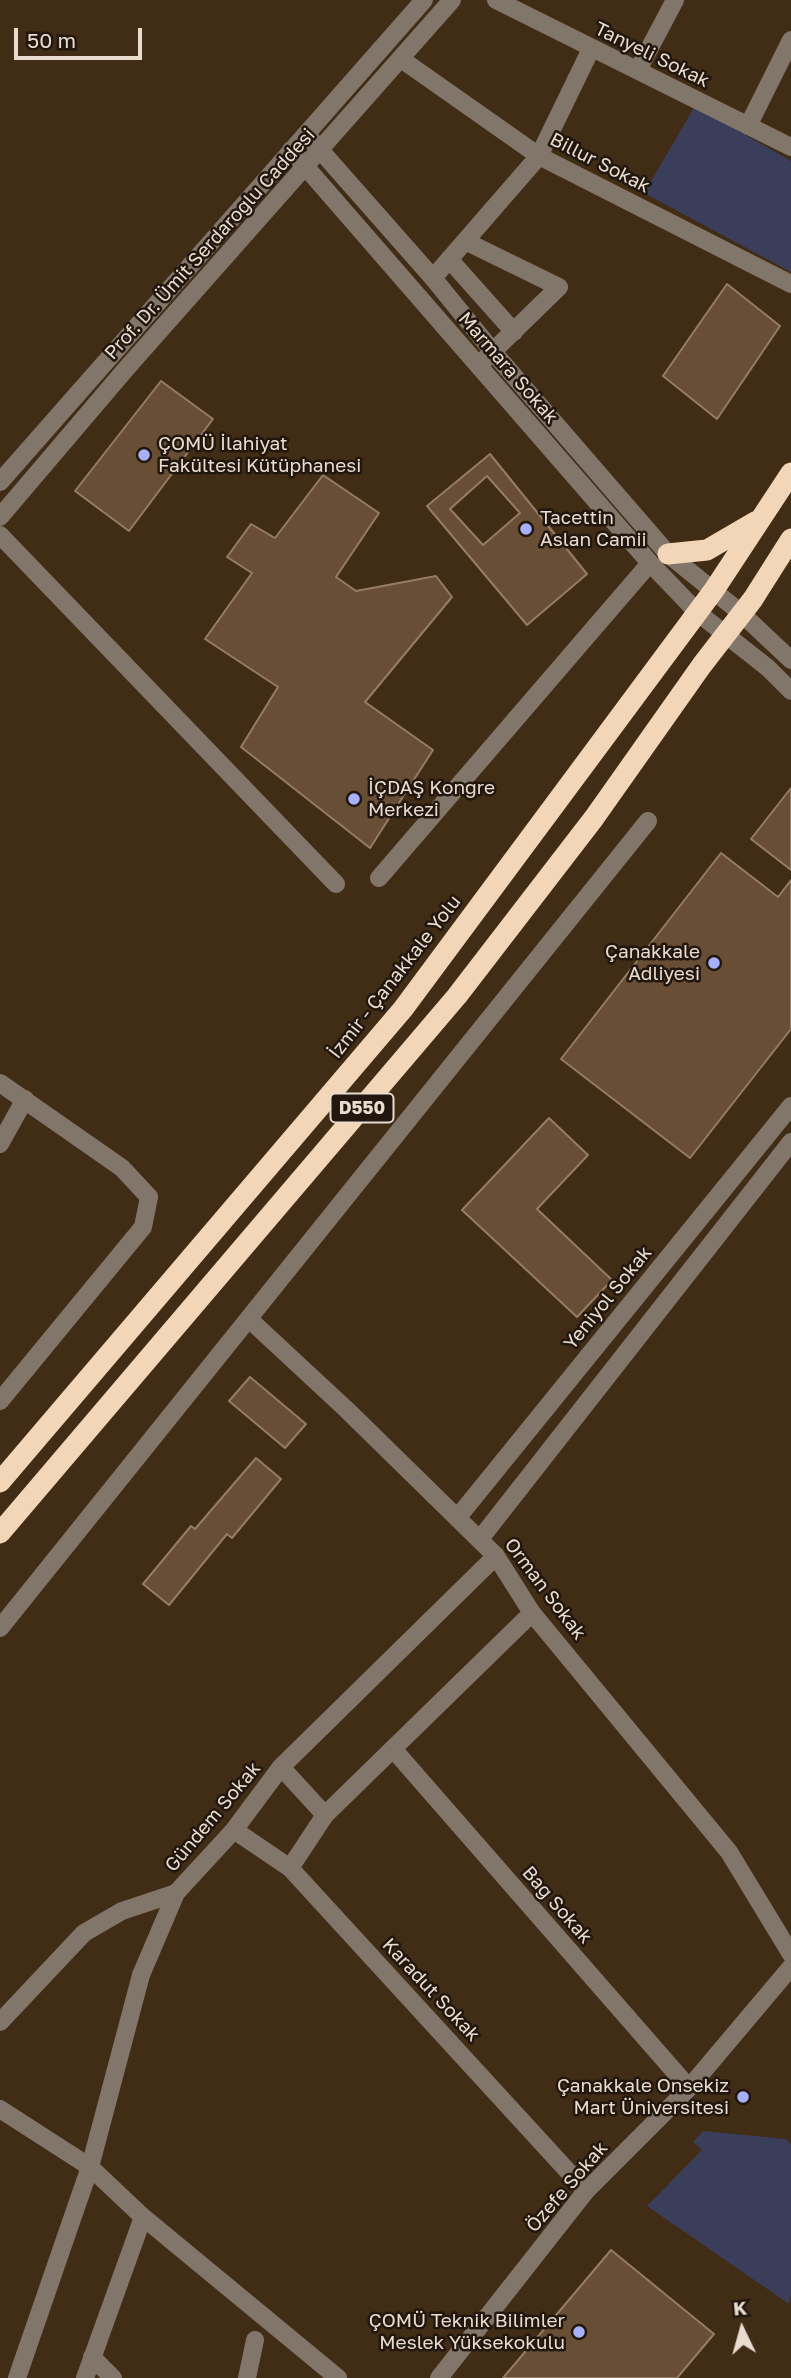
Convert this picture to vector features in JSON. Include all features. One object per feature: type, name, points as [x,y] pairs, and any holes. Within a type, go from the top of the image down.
[{"type":"highway","name":"İzmir - Çanakkale Yolu","points":[[0,1482],[403,1009],[714,590],[791,473]]},
{"type":"highway","points":[[659,559],[707,550],[763,517]]},
{"type":"highway","name":"D550","points":[[0,1533],[457,996],[594,818],[791,539]]},
{"type":"street","name":"Prof. Dr. Ümit Serdaroğlu Caddesi","points":[[0,482],[424,0]]},
{"type":"street","name":"Prof. Dr. Ümit Serdaroğlu Caddesi","points":[[0,517],[452,0]]},
{"type":"street","name":"Tanyeli Sokak","points":[[496,0],[791,148]]},
{"type":"street","points":[[638,70],[675,0]]},
{"type":"street","points":[[748,126],[791,40]]},
{"type":"street","points":[[433,278],[539,156],[591,49]]},
{"type":"street","name":"Billur Sokak","points":[[401,59],[539,156],[791,284]]},
{"type":"street","name":"Marmara Sokak","points":[[306,134],[433,278],[494,352],[659,559],[697,612]]},
{"type":"street","name":"Marmara Sokak","points":[[291,150],[478,365],[659,559],[714,590],[741,613]]},
{"type":"street","points":[[465,241],[559,287],[478,365]]},
{"type":"street","points":[[449,259],[514,332]]},
{"type":"street","points":[[0,535],[336,884]]},
{"type":"street","points":[[379,877],[659,559]]},
{"type":"street","points":[[697,612],[768,668],[791,691]]},
{"type":"street","points":[[741,613],[791,660]]},
{"type":"street","points":[[0,1628],[648,821]]},
{"type":"street","points":[[0,1083],[122,1168],[149,1197],[143,1227],[0,1401]]},
{"type":"street","points":[[0,1144],[25,1099]]},
{"type":"street","name":"Yeniyol Sokak","points":[[458,1517],[791,1106]]},
{"type":"street","points":[[480,1539],[791,1142]]},
{"type":"street","name":"Orman Sokak","points":[[248,1319],[347,1409],[496,1556],[531,1613],[729,1852],[791,1954]]},
{"type":"street","name":"Gündem Sokak","points":[[17,2378],[90,2167],[141,1975],[176,1893],[234,1830],[281,1767],[496,1556]]},
{"type":"street","points":[[290,1868],[325,1815],[531,1613]]},
{"type":"street","name":"Bağ Sokak","points":[[394,1750],[689,2088]]},
{"type":"street","points":[[281,1767],[325,1815]]},
{"type":"street","name":"Karadut Sokak","points":[[234,1830],[290,1868],[586,2191]]},
{"type":"street","points":[[0,2022],[84,1933],[122,1911],[176,1893]]},
{"type":"street","name":"Özefe Sokak","points":[[439,2378],[586,2191],[689,2088],[791,1967]]},
{"type":"street","points":[[0,2109],[90,2167],[143,2217],[338,2378]]},
{"type":"street","points":[[85,2378],[143,2217]]},
{"type":"street","points":[[247,2378],[255,2340]]},
{"type":"street","points":[[92,2357],[113,2378]]},
{"type":"shaded area","points":[[695,106],[791,161],[791,272],[644,193]]},
{"type":"shaded area","points":[[703,2131],[786,2139],[791,2144],[789,2304],[647,2206],[702,2150],[693,2142]]},
{"type":"building","points":[[727,284],[780,326],[717,419],[663,376]]},
{"type":"building","name":"ÇOMÜ İlahiyat Fakültesi Kütüphanesi","points":[[161,381],[213,419],[129,531],[75,491]]},
{"type":"building","name":"Tacettin Aslan Camii","points":[[490,454],[587,574],[527,625],[427,506]],"holes":[[[487,476],[520,513],[483,545],[450,509]]]},
{"type":"building","points":[[323,475],[379,513],[336,577],[356,591],[436,576],[452,597],[365,702],[433,750],[370,848],[241,747],[278,687],[205,639],[252,573],[227,557],[251,524],[275,538]]},
{"type":"building","points":[[791,788],[791,870],[751,839]]},
{"type":"building","name":"Çanakkale Adliyesi","points":[[721,853],[778,897],[791,880],[791,1029],[690,1158],[561,1059]]},
{"type":"building","points":[[549,1118],[588,1155],[537,1209],[612,1280],[577,1317],[462,1210]]},
{"type":"building","points":[[250,1377],[306,1424],[285,1448],[229,1401]]},
{"type":"building","points":[[256,1458],[281,1479],[232,1538],[227,1534],[169,1605],[143,1584],[191,1526],[195,1529]]},
{"type":"building","points":[[611,2250],[714,2334],[677,2378],[503,2378]]},
{"type":"place","name":"ÇOMÜ İlahiyat Fakültesi Kütüphanesi","points":[[144,455]]},
{"type":"place","name":"Tacettin Aslan Camii","points":[[526,529]]},
{"type":"place","name":"İÇDAŞ Kongre Merkezi","points":[[354,799]]},
{"type":"place","name":"Çanakkale Adliyesi","points":[[714,963]]},
{"type":"place","name":"Çanakkale Onsekiz Mart Üniversitesi","points":[[743,2097]]},
{"type":"place","name":"ÇOMÜ Teknik Bilimler Meslek Yüksekokulu","points":[[579,2332]]}]
